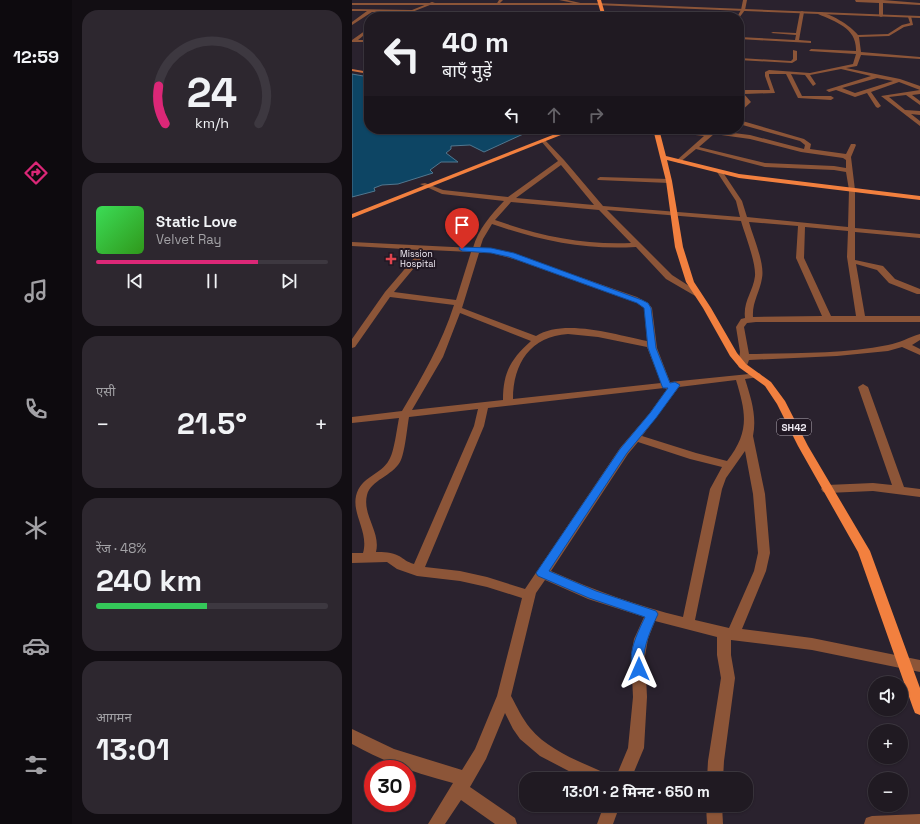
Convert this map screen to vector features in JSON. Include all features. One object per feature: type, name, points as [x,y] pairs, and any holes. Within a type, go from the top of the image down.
[{"type":"main road","points":[[594,2],[597,12]]},
{"type":"main road","points":[[599,2],[602,12]]},
{"type":"main road","points":[[352,70],[364,72]]},
{"type":"main road","points":[[352,216],[551,134]]},
{"type":"main road","points":[[352,212],[561,134]]},
{"type":"main road","points":[[657,134],[663,157],[720,172],[771,181],[920,198]]},
{"type":"main road","name":"SH42","points":[[663,157],[669,180],[679,247],[686,273],[697,295],[707,308],[733,354],[743,367],[768,384],[782,403],[803,446],[864,551],[920,708]]},
{"type":"street","points":[[561,0],[583,4]]},
{"type":"street","points":[[743,10],[746,0]]},
{"type":"street","points":[[856,1],[920,4]]},
{"type":"street","points":[[881,1],[881,16]]},
{"type":"street","points":[[352,10],[413,11],[432,2]]},
{"type":"street","points":[[352,4],[432,2],[583,4],[599,2],[743,10],[920,17]]},
{"type":"street","points":[[797,41],[802,12]]},
{"type":"street","points":[[744,91],[773,92],[767,76],[768,73],[774,71],[807,74],[854,65],[857,62],[859,42],[857,36],[852,30],[819,13]]},
{"type":"street","points":[[352,24],[364,15]]},
{"type":"street","points":[[857,36],[892,35],[904,26],[912,24],[910,17]]},
{"type":"street","points":[[364,33],[353,41],[364,40]]},
{"type":"street","points":[[773,33],[798,34]]},
{"type":"street","points":[[744,38],[809,42]]},
{"type":"street","points":[[811,50],[920,58]]},
{"type":"street","points":[[744,59],[789,62],[794,61],[795,51]]},
{"type":"street","points":[[744,55],[795,58]]},
{"type":"street","points":[[841,68],[900,81],[920,88]]},
{"type":"street","points":[[788,73],[798,95],[804,101],[816,102]]},
{"type":"street","points":[[807,74],[813,84]]},
{"type":"street","points":[[829,90],[877,76]]},
{"type":"street","points":[[837,88],[853,95],[900,81]]},
{"type":"street","points":[[868,91],[878,106]]},
{"type":"street","points":[[920,92],[884,96],[920,124]]},
{"type":"street","points":[[906,93],[920,103]]},
{"type":"street","points":[[744,96],[748,102],[744,106]]},
{"type":"street","points":[[802,98],[831,98]]},
{"type":"street","points":[[906,113],[920,112]]},
{"type":"street","points":[[744,123],[802,140],[808,144],[807,151]]},
{"type":"street","points":[[679,161],[710,134]]},
{"type":"street","points":[[727,134],[750,137],[807,151],[848,158]]},
{"type":"street","points":[[544,141],[600,207],[669,277],[697,295]]},
{"type":"street","points":[[853,145],[848,158],[852,190],[850,229],[851,257],[861,318]]},
{"type":"street","points":[[694,147],[765,164],[849,171]]},
{"type":"street","points":[[368,557],[371,540],[361,504],[361,496],[367,486],[395,461],[405,414],[438,357],[452,326],[479,239],[490,221],[510,199],[562,161]]},
{"type":"street","points":[[720,172],[739,201],[759,270],[757,286],[748,305],[749,319]]},
{"type":"street","points":[[600,179],[669,180]]},
{"type":"street","points":[[425,185],[442,192],[920,236]]},
{"type":"street","points":[[490,221],[541,238],[566,243],[605,247],[638,245]]},
{"type":"street","points":[[802,224],[800,258],[827,318]]},
{"type":"street","points":[[352,244],[476,249],[511,255],[639,301],[648,308],[652,346],[671,385]]},
{"type":"street","points":[[352,345],[355,335],[427,248]]},
{"type":"street","points":[[852,262],[880,268],[892,281],[920,292]]},
{"type":"street","points":[[388,294],[458,306],[538,340]]},
{"type":"street","points":[[715,772],[728,678],[724,655],[728,634],[760,571],[764,554],[759,494],[748,437],[750,412],[743,367],[740,327],[744,321],[749,319],[920,319]]},
{"type":"street","points":[[508,403],[508,382],[512,367],[517,360],[538,340],[549,334],[574,332],[598,335],[652,346]]},
{"type":"street","points":[[352,429],[357,420],[671,385],[743,367],[846,352],[887,348],[905,344],[920,337]]},
{"type":"street","points":[[905,344],[920,352]]},
{"type":"street","points":[[436,824],[481,754],[504,696],[529,595],[542,573],[624,451],[671,385]]},
{"type":"street","points":[[862,387],[887,453],[899,490]]},
{"type":"street","points":[[417,571],[478,426],[484,406]]},
{"type":"street","points":[[635,437],[694,456],[730,465]]},
{"type":"street","points":[[688,624],[716,489],[719,481],[748,437]]},
{"type":"street","points":[[827,489],[873,487],[920,493]]},
{"type":"street","points":[[352,558],[387,557],[394,559],[401,565],[417,571],[429,574],[460,576],[487,582],[529,595]]},
{"type":"street","points":[[542,573],[593,595],[652,614],[728,634],[812,644],[920,666]]},
{"type":"street","points":[[626,772],[636,748],[640,697],[638,656],[641,640],[652,614]]},
{"type":"street","points":[[504,696],[519,725],[539,747],[564,762],[586,772]]},
{"type":"street","points":[[352,736],[368,745],[412,764],[463,783],[489,811],[509,824]]},
{"type":"street","points":[[605,824],[609,812]]},
{"type":"street","points":[[714,812],[715,824]]},
{"type":"street","points":[[872,824],[920,822]]},
{"type":"water","points":[[352,74],[364,76],[364,134],[524,134],[484,152],[470,145],[451,146],[451,149],[446,153],[458,162],[441,162],[430,170],[433,173],[398,184],[382,185],[374,188],[375,191],[352,197]]},
{"type":"place","name":"Mission Hospital","points":[[391,259]]},
{"type":"route","points":[[462,249],[491,250],[511,255],[539,264],[604,290],[639,301],[648,308],[652,348],[666,386],[675,385],[653,416],[624,451],[542,573],[593,595],[652,614],[641,640],[638,656],[639,669]]}]
